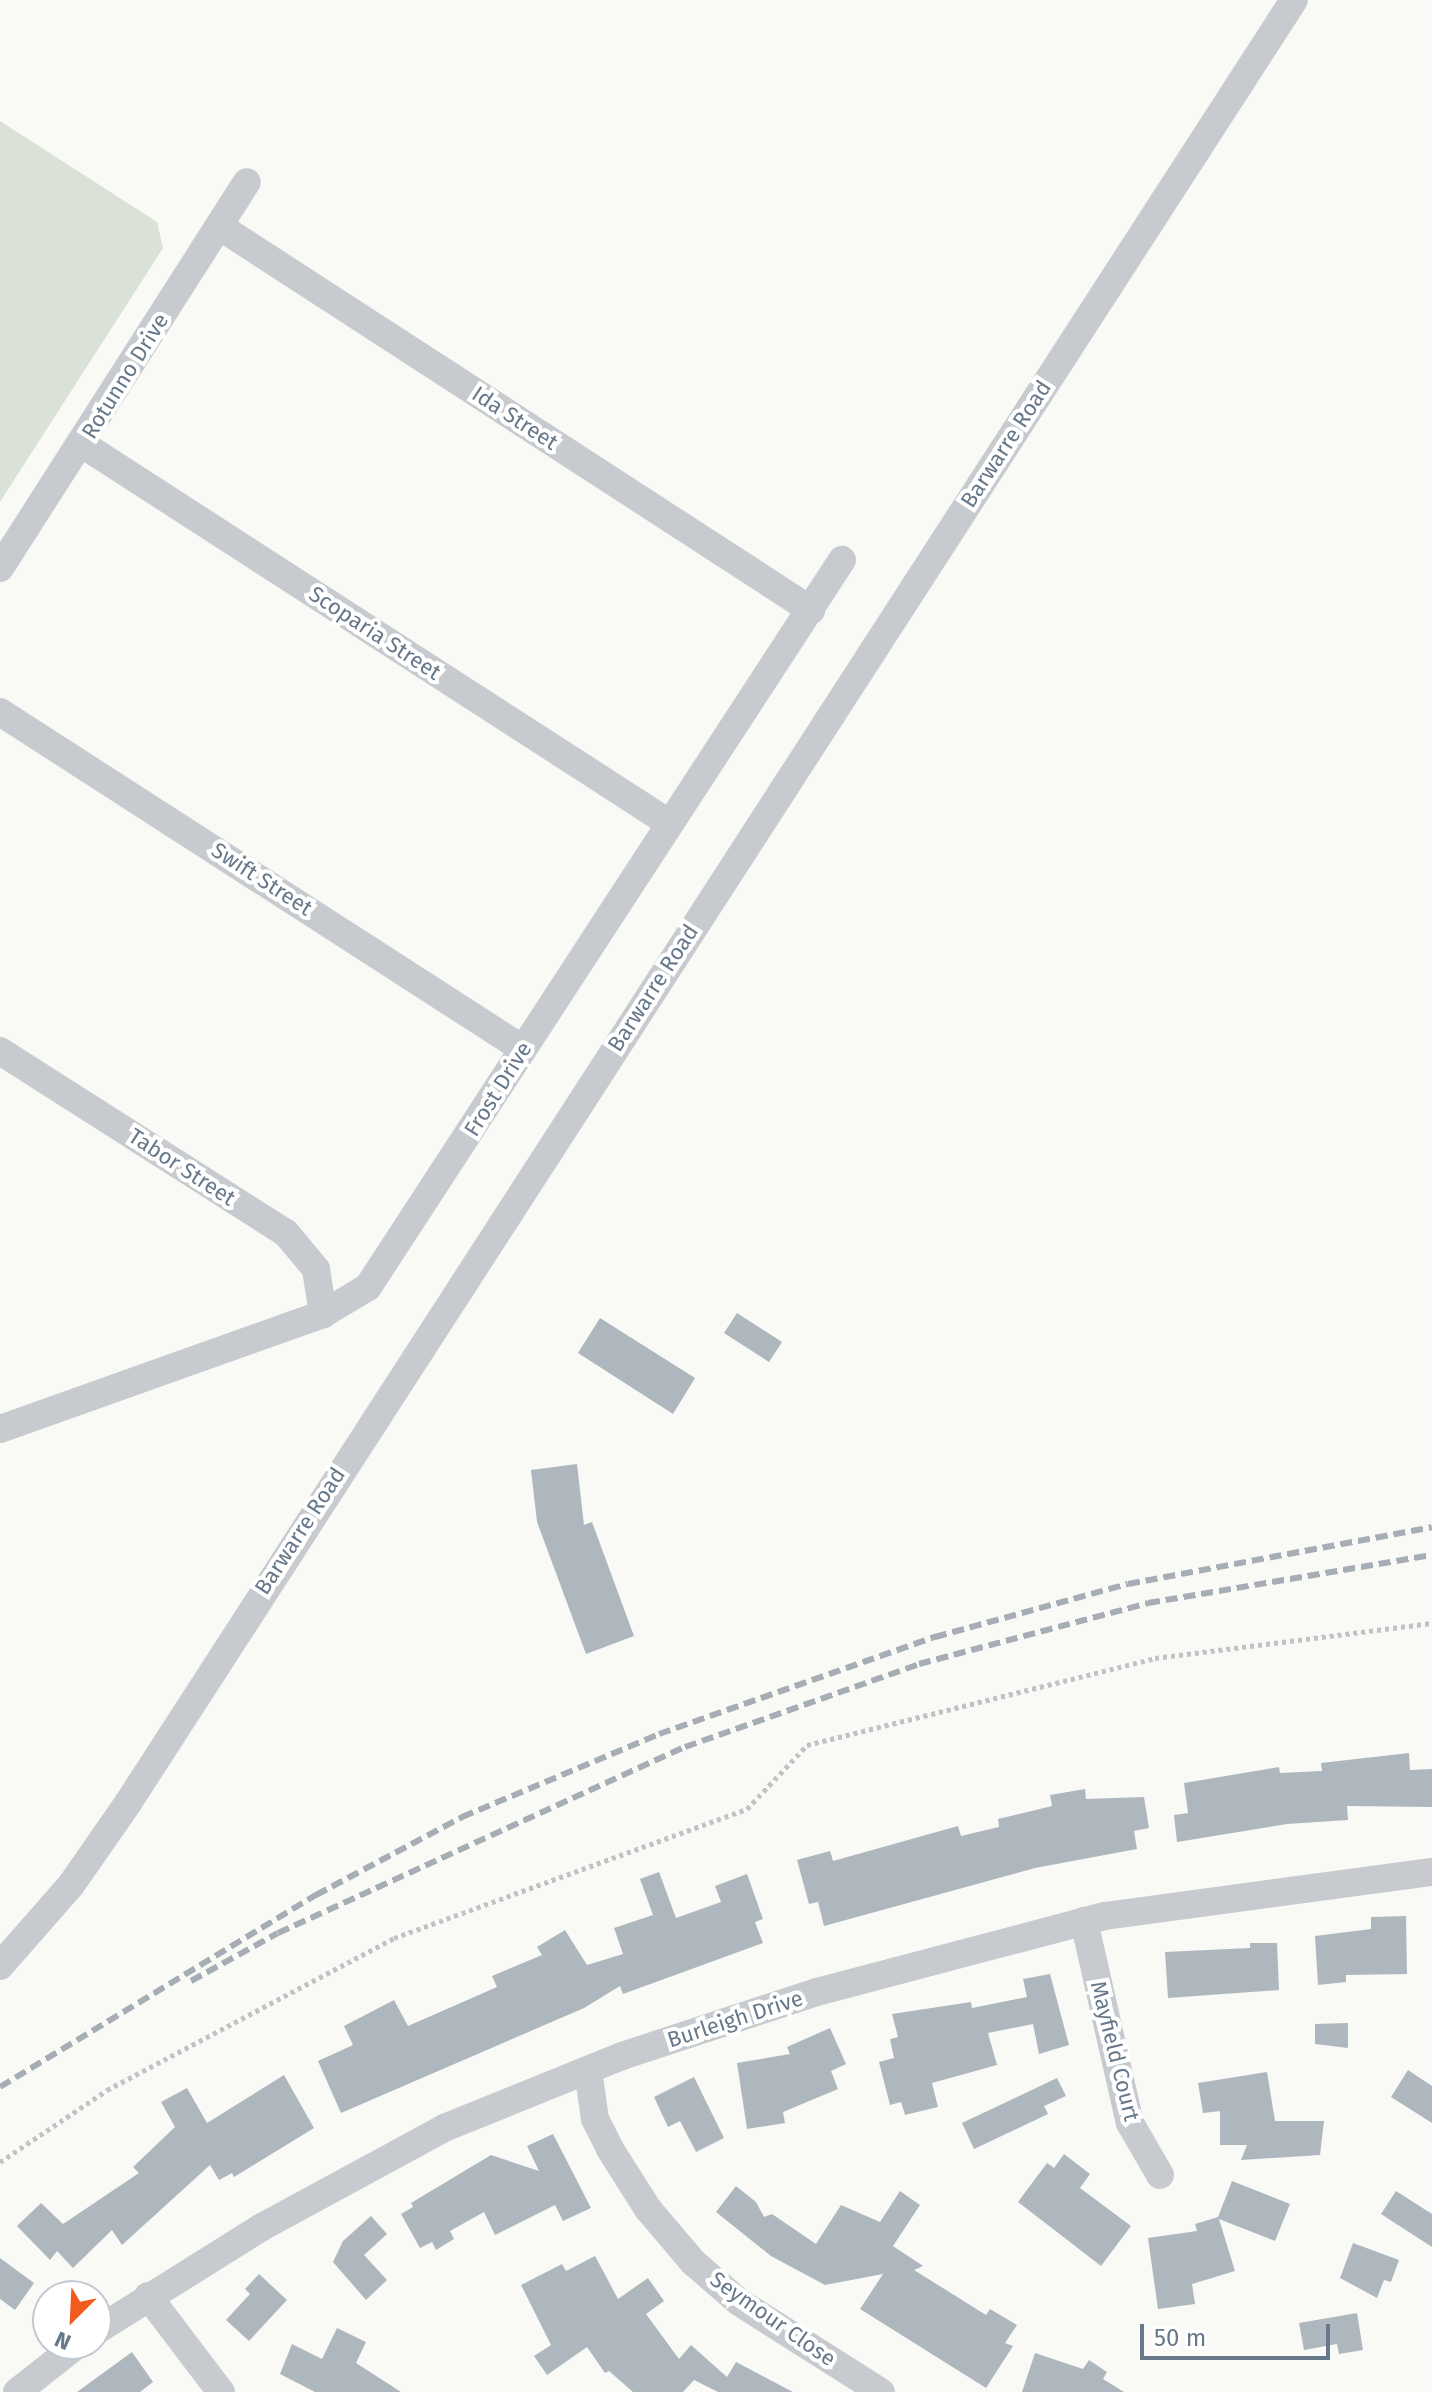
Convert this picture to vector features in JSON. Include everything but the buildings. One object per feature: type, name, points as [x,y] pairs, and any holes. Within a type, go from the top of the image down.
[{"type":"street","name":"Barwarre Road","points":[[0,1966],[71,1885],[128,1803],[1294,0]]},
{"type":"street","name":"Rotunno Drive","points":[[0,568],[247,182]]},
{"type":"street","name":"Ida Street","points":[[219,226],[811,610]]},
{"type":"street","name":"Scoparia Street","points":[[82,444],[669,823]]},
{"type":"street","name":"Frost Drive","points":[[0,1429],[323,1314],[368,1287],[842,560]]},
{"type":"street","name":"Swift Street","points":[[0,712],[523,1049]]},
{"type":"street","name":"Tabor Street","points":[[0,1051],[286,1233],[316,1269],[323,1314]]},
{"type":"street","name":"Burleigh Drive","points":[[112,2320],[148,2296],[444,2128],[588,2070],[817,1992],[1084,1921],[1274,1889],[1432,1872]]},
{"type":"street","name":"Mayfield Court","points":[[1084,1921],[1130,2123],[1160,2175]]},
{"type":"street","name":"Seymour Close","points":[[588,2070],[595,2119],[610,2149],[648,2209],[693,2262],[739,2302],[881,2392]]},
{"type":"street","points":[[148,2296],[221,2392]]},
{"type":"street","points":[[17,2392],[58,2360]]},
{"type":"path","points":[[0,2162],[107,2090],[394,1938],[747,1809],[807,1745],[1155,1658],[1432,1623]]},
{"type":"shaded area","points":[[0,121],[157,222],[163,248],[0,502]]},
{"type":"railway","points":[[0,2087],[316,1895],[462,1817],[659,1734],[935,1637],[1128,1584],[1432,1527]]},
{"type":"railway","points":[[191,1981],[278,1933],[685,1747],[919,1664],[1148,1603],[1432,1555]]}]
